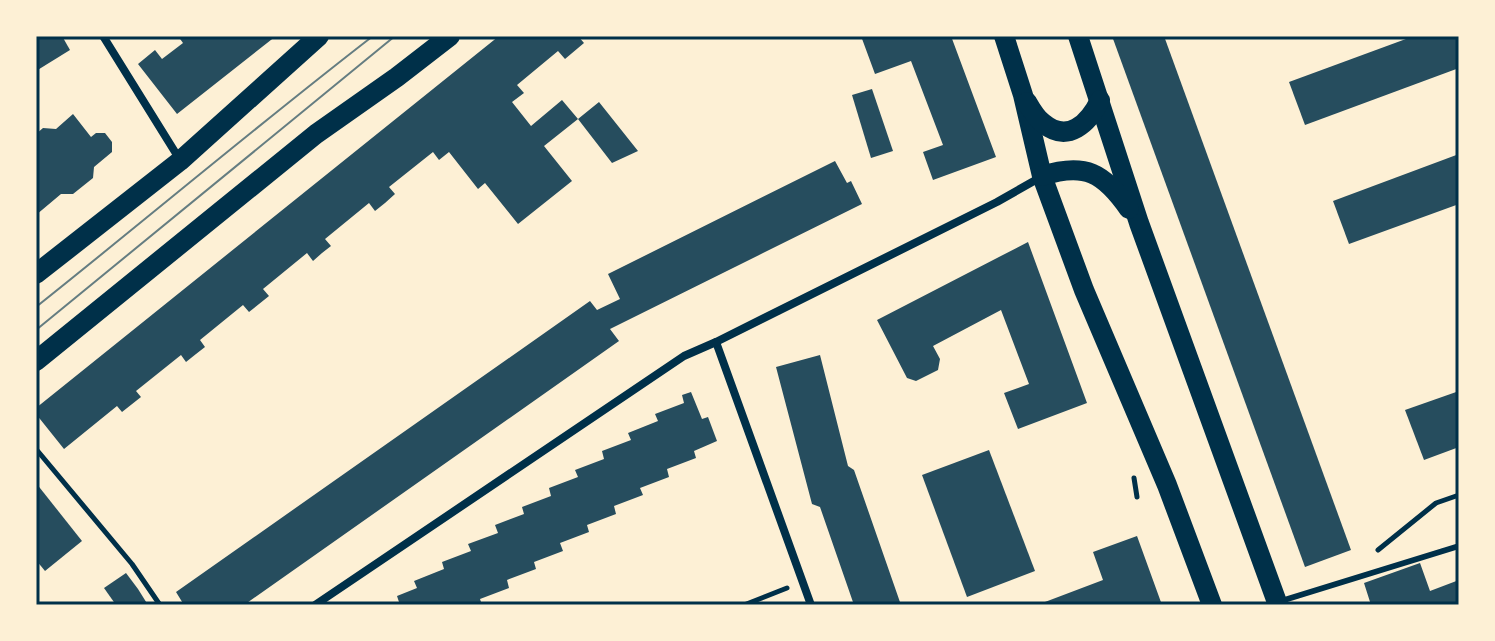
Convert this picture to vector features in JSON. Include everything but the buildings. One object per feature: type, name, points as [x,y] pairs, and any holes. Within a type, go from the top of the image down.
[{"type":"main road","points":[[36,274],[180,161],[319,36]]},
{"type":"main road","points":[[36,361],[316,134],[450,36]]},
{"type":"main road","points":[[1004,36],[1023,95],[1042,176],[1084,290],[1167,485],[1212,605]]},
{"type":"main road","points":[[1078,36],[1139,223],[1278,604]]},
{"type":"main road","points":[[1023,95],[1043,123],[1058,131],[1078,128],[1094,112],[1100,100]]},
{"type":"main road","points":[[1042,176],[1073,169],[1101,178],[1118,193],[1139,223]]},
{"type":"street","points":[[103,36],[180,161]]},
{"type":"street","points":[[315,605],[684,356],[997,202],[1042,176]]},
{"type":"street","points":[[716,342],[811,605]]},
{"type":"lane","points":[[1278,604],[1459,546]]},
{"type":"path","points":[[36,449],[132,564],[160,605]]},
{"type":"path","points":[[1377,551],[1436,503],[1459,495]]},
{"type":"path","points":[[744,605],[803,582]]},
{"type":"tram line","points":[[36,307],[373,36]]},
{"type":"tram line","points":[[36,330],[395,36]]}]
